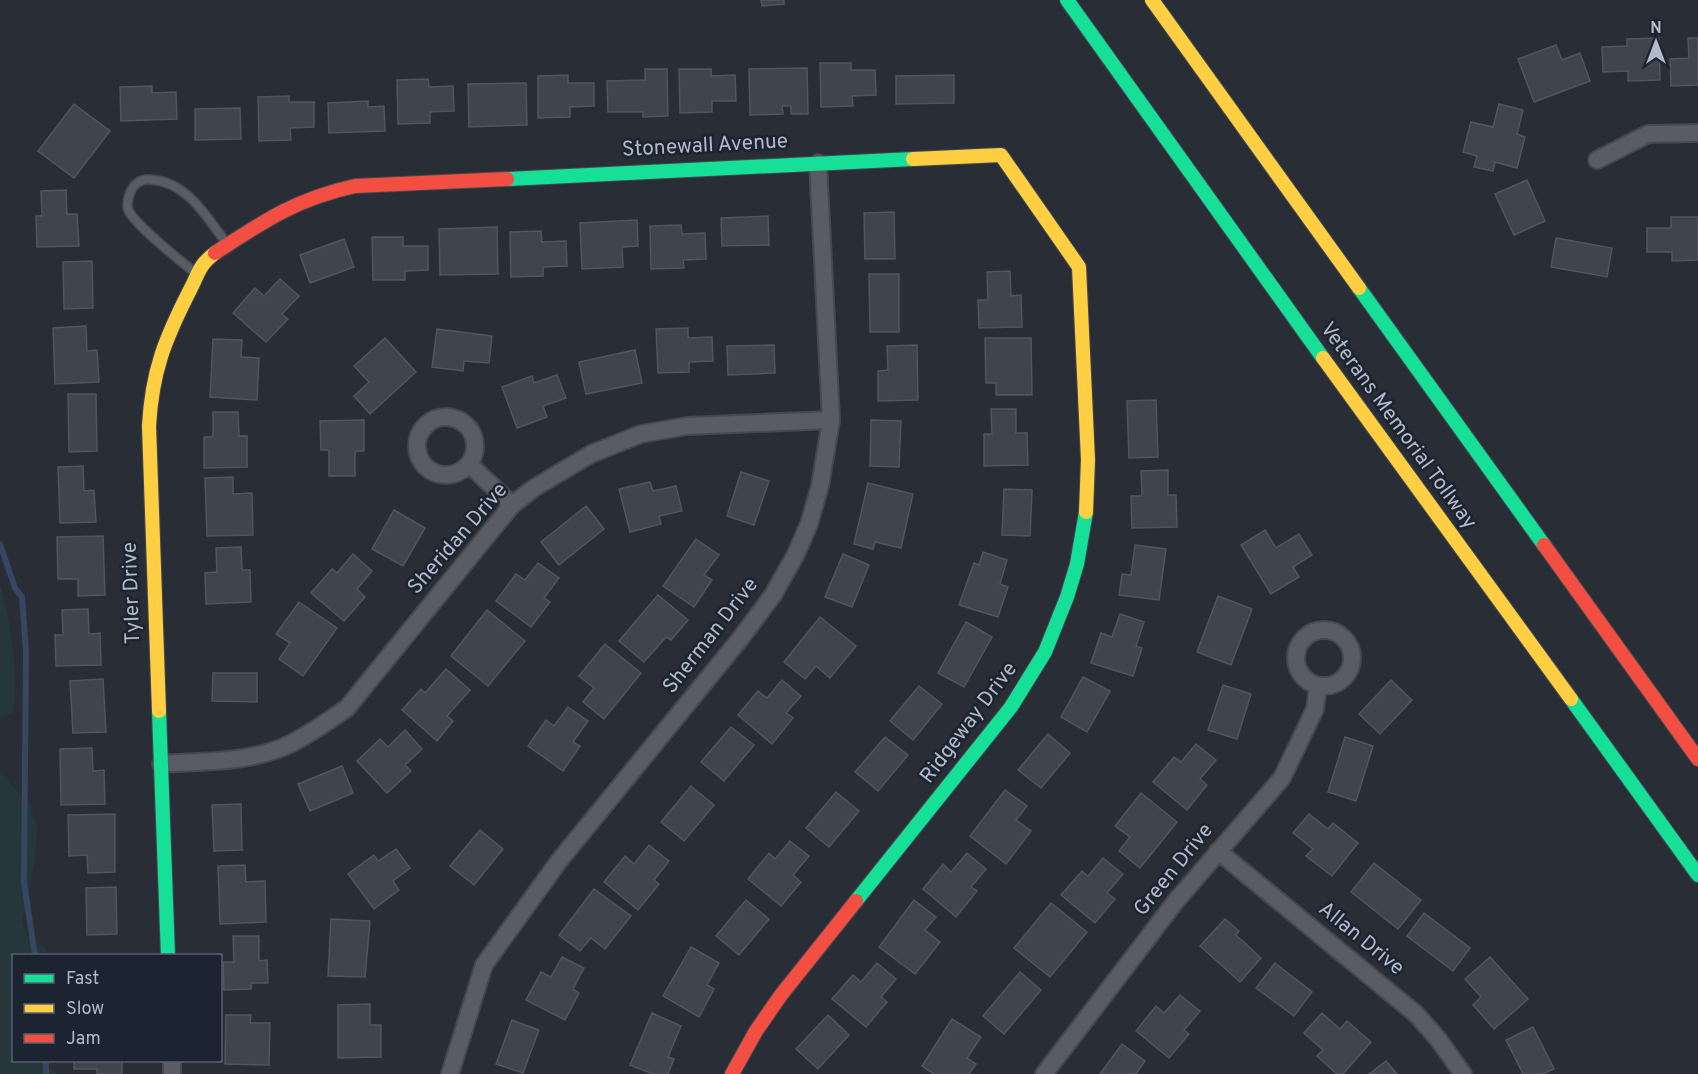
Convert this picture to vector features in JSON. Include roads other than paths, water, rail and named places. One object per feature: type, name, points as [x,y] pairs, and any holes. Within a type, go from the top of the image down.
[{"type":"main road","name":"Veterans Memorial Tollway","points":[[1067,0],[1176,156],[1698,875]]},
{"type":"main road","points":[[1152,0],[1698,759]]},
{"type":"main road","name":"Stonewall Avenue","points":[[225,248],[268,217],[298,202],[326,192],[354,186],[1001,155],[1079,267],[1082,337]]},
{"type":"main road","name":"Tyler Drive","points":[[168,954],[148,426],[150,395],[154,370],[164,340],[193,285],[200,265],[225,248]]},
{"type":"main road","name":"Ridgeway Drive","points":[[732,1074],[756,1031],[781,995],[990,735],[1029,680],[1044,652],[1068,597],[1087,505],[1088,460],[1082,337]]},
{"type":"main road","points":[[1654,696],[1698,749]]},
{"type":"street","points":[[1597,160],[1648,135],[1698,133]]},
{"type":"street","name":"Sherman Drive","points":[[450,1074],[484,965],[554,869],[740,639],[784,577],[809,524],[820,486],[831,420],[818,163]]},
{"type":"street","name":"Sheridan Drive","points":[[161,764],[252,756],[286,746],[314,731],[347,708],[512,505],[534,488],[591,454],[641,434],[687,426],[831,420]]},
{"type":"street","points":[[469,464],[512,505]]},
{"type":"street","name":"Green Drive","points":[[1044,1074],[1176,901],[1282,778],[1316,710],[1318,686]]},
{"type":"street","name":"Allan Drive","points":[[1218,851],[1416,1014],[1438,1039],[1463,1074]]},
{"type":"lane","points":[[196,274],[136,222],[128,208],[128,199],[134,185],[145,179],[160,180],[178,187],[191,199],[225,248]]},
{"type":"waterway","points":[[0,544],[15,588],[22,597],[26,652],[24,882],[35,954]]},
{"type":"waterway","points":[[46,1062],[46,1074]]}]
